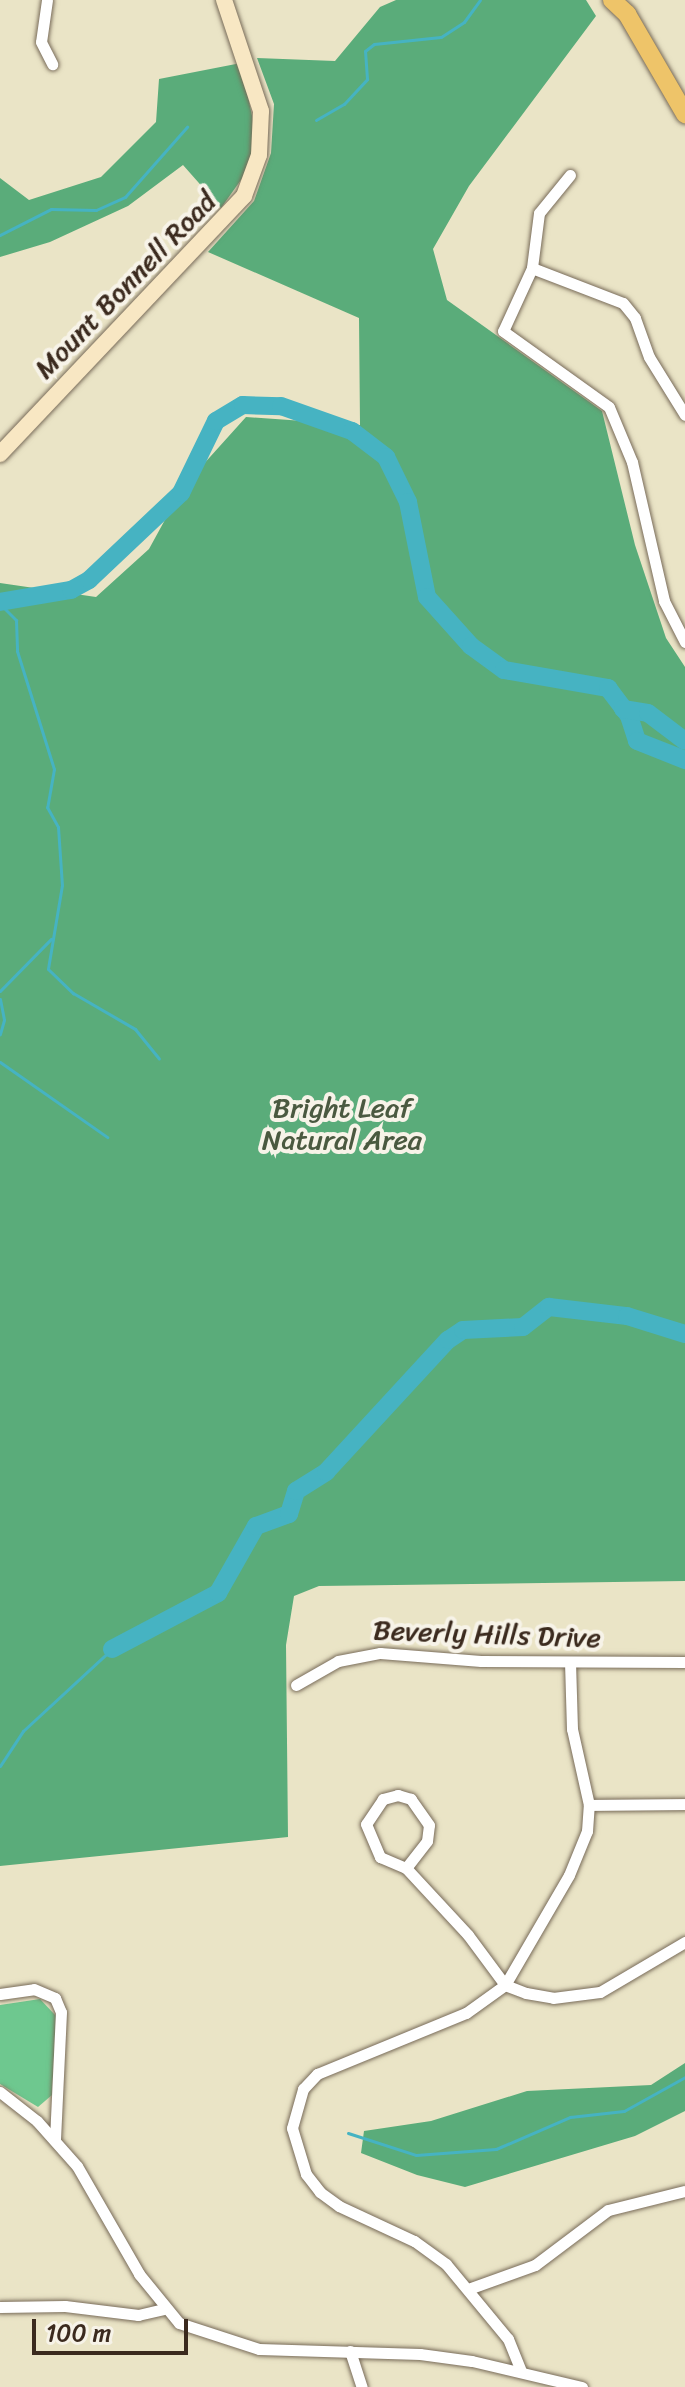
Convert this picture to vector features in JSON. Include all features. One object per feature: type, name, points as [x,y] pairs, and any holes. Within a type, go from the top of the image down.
[{"type":"main road","points":[[612,0],[627,7],[685,114]]},
{"type":"street","points":[[47,0],[41,42],[52,64]]},
{"type":"street","name":"Mount Bonnell Road","points":[[0,454],[244,196],[259,155],[261,111],[224,0]]},
{"type":"street","points":[[570,175],[539,213],[532,268],[503,331],[609,407],[632,462],[664,601],[685,642]]},
{"type":"street","points":[[532,268],[623,303],[635,318],[649,357],[684,411]]},
{"type":"street","name":"Beverly Hills Drive","points":[[296,1685],[338,1661],[371,1654],[570,1662],[685,1662]]},
{"type":"street","points":[[521,2371],[508,2339],[471,2288],[414,2241],[339,2206],[320,2192],[306,2174],[292,2128],[303,2089],[317,2074],[466,2013],[505,1985],[580,1853],[589,1805],[572,1729],[570,1662]]},
{"type":"street","points":[[406,1868],[427,1841],[429,1825],[411,1799],[398,1795],[383,1799],[366,1824],[380,1857],[406,1868],[468,1935],[505,1985],[553,1998],[600,1992],[685,1942]]},
{"type":"street","points":[[589,1805],[685,1804]]},
{"type":"street","points":[[0,1994],[34,1989],[55,1998],[61,2012],[55,2139]]},
{"type":"street","points":[[0,2092],[55,2139],[163,2309],[207,2336],[259,2349],[420,2354],[521,2371],[582,2387]]},
{"type":"street","points":[[471,2288],[535,2265],[608,2210],[685,2191]]},
{"type":"street","points":[[0,2307],[65,2306],[138,2315],[163,2309]]},
{"type":"street","points":[[350,2351],[362,2387]]},
{"type":"green space","name":"Bright Leaf Natural Area","points":[[396,0],[586,0],[596,16],[469,186],[433,249],[447,300],[602,411],[635,545],[666,638],[685,667],[685,1581],[319,1586],[294,1596],[286,1645],[288,1837],[0,1866],[0,583],[96,597],[149,549],[183,487],[246,417],[360,425],[359,318],[208,252],[254,201],[271,153],[274,104],[257,58],[335,61],[380,7]]},
{"type":"green space","points":[[241,63],[256,135],[248,170],[221,208],[183,165],[128,206],[50,242],[0,257],[0,178],[29,200],[101,177],[156,122],[159,79]]},
{"type":"green space","points":[[40,1999],[56,2016],[52,2095],[38,2107],[0,2084],[0,2005]]},
{"type":"green space","points":[[685,2063],[685,2111],[635,2136],[465,2187],[417,2175],[361,2153],[364,2131],[431,2121],[527,2091],[651,2085]]},
{"type":"waterway","points":[[316,120],[344,104],[367,79],[365,51],[374,44],[441,37],[464,22],[480,0]]},
{"type":"waterway","points":[[0,235],[51,209],[96,210],[125,197],[187,127]]},
{"type":"waterway","points":[[0,602],[71,590],[89,580],[181,493],[216,421],[243,405],[281,406],[352,431],[386,457],[408,502],[427,597],[471,646],[504,670],[608,688],[629,716],[637,741],[685,760]]},
{"type":"waterway","points":[[0,604],[16,620],[17,651],[54,769],[47,807],[58,827],[62,885],[48,969],[73,993],[135,1029],[159,1059]]},
{"type":"waterway","points":[[623,709],[648,713],[685,741]]},
{"type":"waterway","points":[[0,991],[51,939]]},
{"type":"waterway","points":[[0,999],[4,1020],[0,1034]]},
{"type":"waterway","points":[[0,1062],[107,1137]]},
{"type":"waterway","points":[[112,1649],[218,1593],[256,1526],[289,1514],[296,1491],[326,1472],[448,1340],[463,1330],[523,1327],[549,1307],[627,1316],[685,1334]]},
{"type":"waterway","points":[[0,1766],[23,1731],[112,1649]]},
{"type":"waterway","points":[[348,2133],[416,2155],[496,2149],[570,2117],[624,2111],[685,2077]]}]
